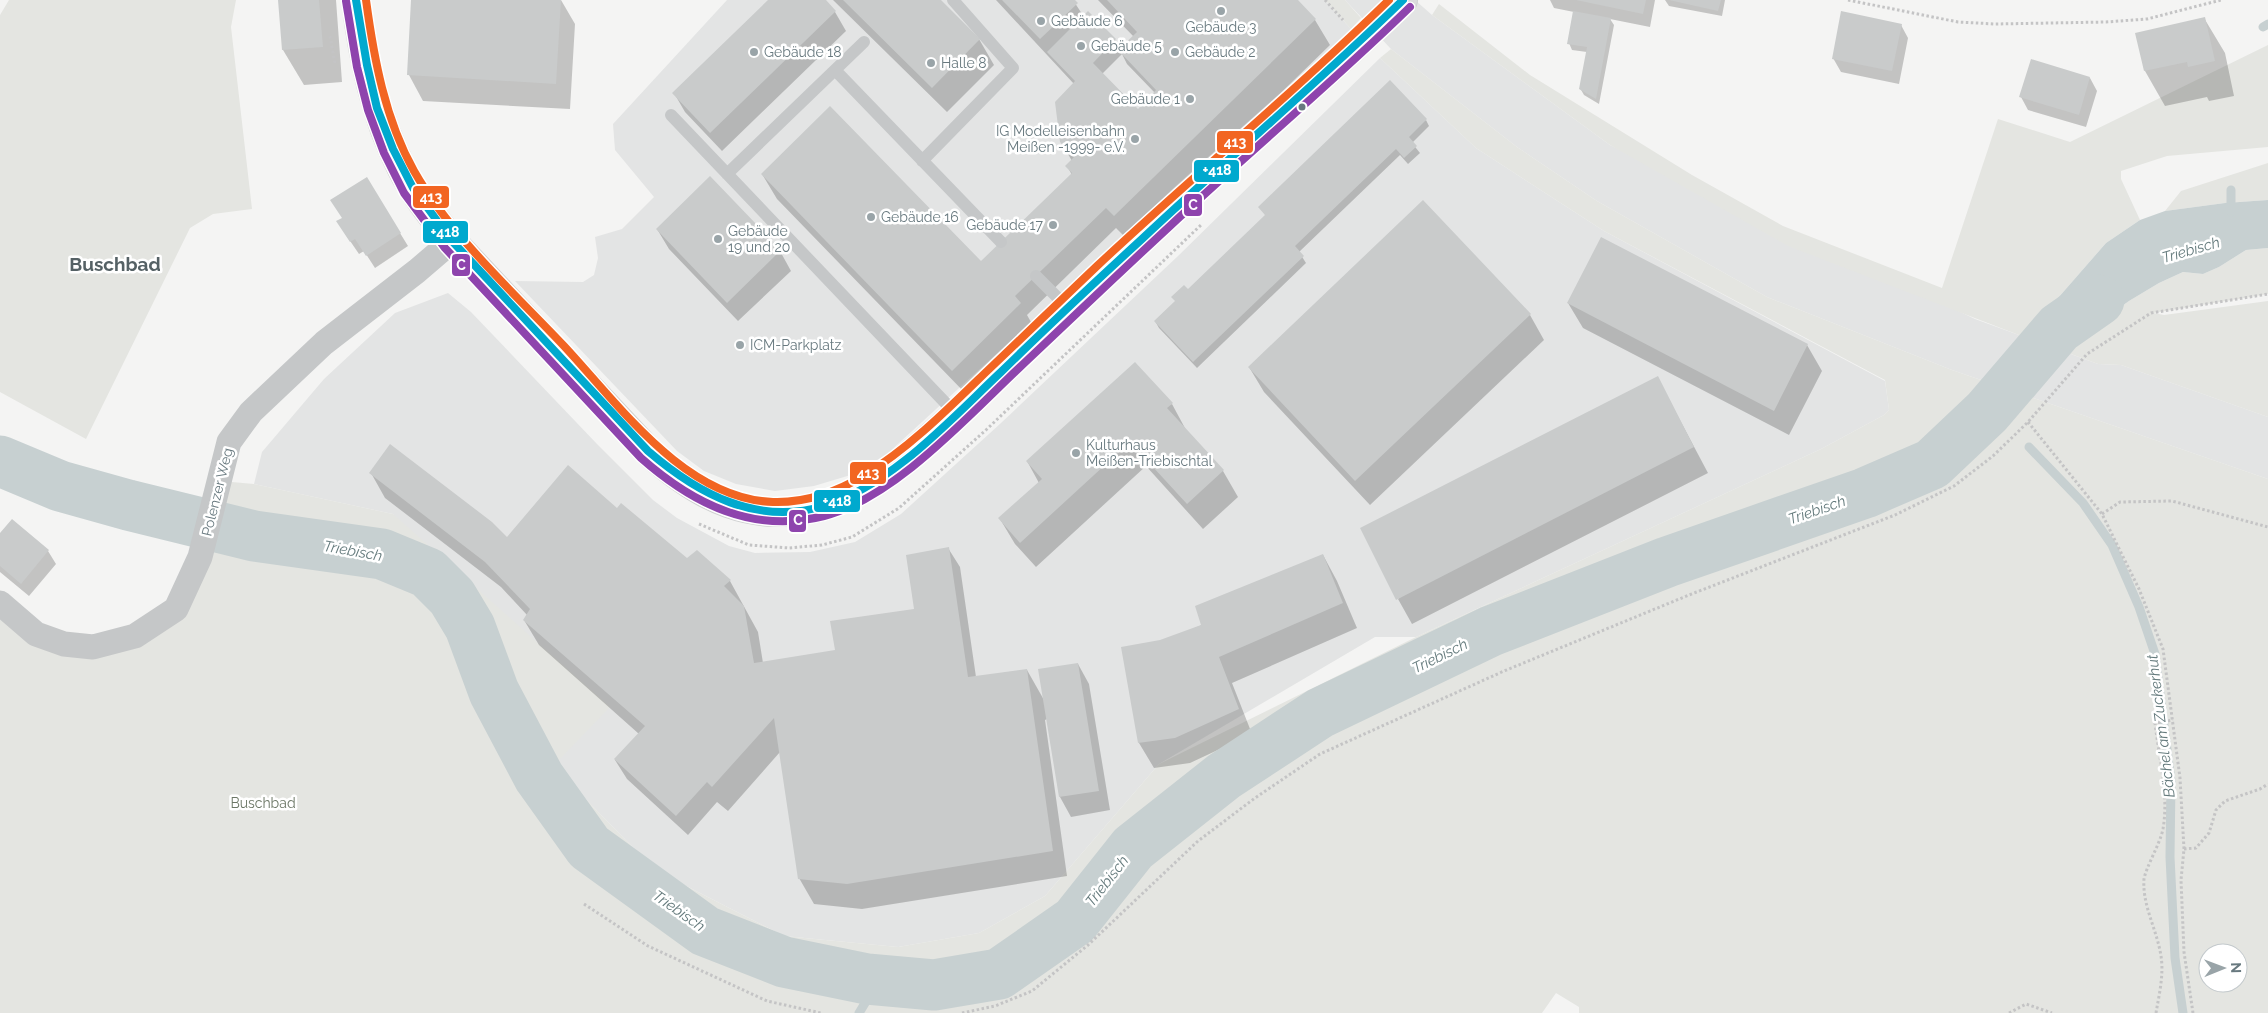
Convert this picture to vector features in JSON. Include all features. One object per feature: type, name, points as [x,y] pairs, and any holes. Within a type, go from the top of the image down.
[{"type":"main road","points":[[356,0],[369,78],[381,118],[402,169],[425,207],[452,240],[662,464],[711,498],[750,511],[787,514],[826,506],[860,490],[890,469],[956,414],[1184,199],[1341,60],[1403,0]]},
{"type":"street","name":"Polenzer Weg","points":[[0,603],[36,634],[64,644],[93,647],[136,636],[176,608],[200,557],[221,481],[229,442],[251,412],[324,343],[417,271],[452,240]]},
{"type":"lane","points":[[922,161],[1013,68],[953,0]]},
{"type":"lane","points":[[727,174],[864,42]]},
{"type":"lane","points":[[835,70],[1001,242]]},
{"type":"lane","points":[[671,115],[956,414]]},
{"type":"lane","points":[[1036,276],[1068,308]]},
{"type":"path","points":[[1848,0],[1958,22],[1995,24],[2106,22],[2147,19],[2221,0]]},
{"type":"path","points":[[962,1013],[995,1006],[1032,991],[1088,945],[1198,842],[1255,798],[1320,754],[1504,670],[1689,595],[1895,515],[1954,486],[1993,456],[2028,422],[2087,354],[2152,313],[2268,294]]},
{"type":"path","points":[[2028,422],[2102,514],[2139,589],[2163,649],[2180,778],[2184,849],[2181,880],[2184,952],[2193,1013]]},
{"type":"path","points":[[2102,514],[2120,502],[2172,501],[2268,527]]},
{"type":"path","points":[[2156,1013],[2161,985],[2161,958],[2145,898],[2144,877],[2155,854],[2163,828],[2164,784],[2155,723],[2171,721]]},
{"type":"path","points":[[2184,849],[2196,848],[2208,833],[2216,810],[2225,801],[2260,789],[2268,784]]},
{"type":"path","points":[[584,904],[648,946],[766,1001],[821,1013]]},
{"type":"path","points":[[2009,1013],[2026,1004],[2052,1013]]},
{"type":"shaded area","points":[[727,0],[1325,0],[1351,29],[887,454],[854,474],[814,486],[775,491],[736,484],[704,471],[677,451],[515,281],[583,282],[594,275],[598,258],[595,237],[622,229],[654,197],[615,150],[613,124]]},
{"type":"shaded area","points":[[1345,0],[1415,0],[1432,15],[1610,145],[1975,319],[2098,364],[2121,365],[2268,417],[2268,479],[1952,370],[1767,297],[1597,201],[1517,147],[1391,49]]},
{"type":"shaded area","points":[[1380,58],[1476,148],[1604,231],[1885,381],[1889,410],[1884,415],[1821,449],[1416,637],[1375,637],[1159,764],[1045,896],[979,933],[898,947],[784,936],[655,870],[564,777],[539,777],[393,514],[254,484],[262,452],[324,379],[395,313],[448,293],[471,312],[653,500],[677,518],[729,546],[755,553],[810,552],[855,542],[901,514],[1001,423],[1178,256]]},
{"type":"green space","name":"Buschbad","points":[[9,0],[236,0],[231,27],[252,209],[213,214],[190,228],[86,439],[0,392],[0,15]]},
{"type":"green space","points":[[1325,0],[1345,0],[1361,18],[1351,29]]},
{"type":"green space","points":[[1439,4],[1530,75],[1692,175],[1783,226],[1942,288],[1998,119],[2070,142],[2268,45],[2268,147],[2167,156],[2121,171],[2121,179],[2140,220],[2106,243],[2024,337],[1788,246],[1610,145],[1432,15]]},
{"type":"green space","points":[[1391,49],[1517,147],[1597,201],[1767,297],[1952,370],[2268,479],[2268,1013],[1579,1013],[1579,1007],[1556,993],[1542,1013],[0,1013],[0,603],[36,634],[93,647],[176,608],[221,481],[254,484],[393,514],[610,707],[556,763],[564,777],[655,870],[784,936],[898,947],[979,933],[1045,896],[1159,764],[1416,637],[1821,449],[1884,415],[1889,410],[1885,380],[1604,231],[1476,148],[1380,58]]},
{"type":"green space","points":[[2268,163],[2268,200],[2225,203],[2165,211],[2181,191]]},
{"type":"green space","points":[[2268,248],[2268,294],[2153,313],[2164,315],[2268,301],[2268,417],[2121,365],[2098,364],[2060,350],[2129,301],[2159,283],[2183,272],[2203,274],[2219,267],[2246,250]]},
{"type":"water","points":[[2268,200],[2268,248],[2246,250],[2219,267],[2203,274],[2183,272],[2159,283],[2129,301],[2060,350],[2024,337],[2106,243],[2140,220],[2165,211],[2225,203]]},
{"type":"building","points":[[278,0],[319,0],[323,47],[282,50]]},
{"type":"building","points":[[411,0],[561,0],[556,84],[407,75]]},
{"type":"building","name":"Gebäude 18","points":[[768,0],[826,0],[836,11],[710,133],[672,93]]},
{"type":"building","name":"Halle 8","points":[[843,0],[941,0],[980,39],[932,88]]},
{"type":"building","name":"Gebäude 6","points":[[1002,0],[1075,0],[1078,3],[1040,39]]},
{"type":"building","points":[[1107,0],[1298,0],[1316,19],[1114,216],[1106,208],[1015,296],[1021,303],[952,371],[761,174],[830,106],[981,261],[1072,173],[1065,166],[1074,157],[1060,142],[1055,102],[1075,81],[1047,52],[1088,11],[1116,39],[1093,63],[1138,109],[1156,90],[1118,50],[1137,32]]},
{"type":"building","points":[[1576,0],[1646,0],[1643,14]]},
{"type":"building","points":[[1669,0],[1721,0],[1718,11]]},
{"type":"building","points":[[1573,11],[1611,18],[1596,99],[1579,89],[1587,47],[1567,44]]},
{"type":"building","points":[[1841,11],[1902,24],[1892,71],[1832,59]]},
{"type":"building","points":[[2205,17],[2215,61],[2188,67],[2187,62],[2144,71],[2135,33]]},
{"type":"building","points":[[2031,59],[2090,77],[2079,115],[2019,97]]},
{"type":"building","points":[[1390,80],[1427,119],[1409,137],[1417,146],[1404,158],[1396,149],[1295,246],[1304,256],[1193,362],[1154,321],[1175,301],[1171,297],[1184,285],[1188,289],[1265,215],[1258,207]]},
{"type":"building","name":"Gebäude 19 und 20","points":[[710,176],[781,250],[727,303],[656,229]]},
{"type":"building","points":[[367,177],[401,233],[366,256],[355,239],[350,242],[336,221],[342,218],[330,200]]},
{"type":"building","points":[[1423,200],[1531,314],[1355,481],[1248,367]]},
{"type":"building","points":[[1601,237],[1808,344],[1774,411],[1567,303]]},
{"type":"building","name":"Kulturhaus Meißen-Triebischtal","points":[[1135,362],[1173,403],[1167,408],[1224,470],[1187,504],[1130,442],[1020,543],[998,518],[1042,479],[1026,461]]},
{"type":"building","points":[[1658,376],[1694,447],[1396,600],[1360,528]]},
{"type":"building","points":[[390,444],[492,522],[507,537],[568,465],[617,508],[621,503],[687,558],[697,550],[731,580],[724,586],[744,606],[754,663],[835,650],[830,621],[914,609],[906,555],[949,547],[968,677],[1027,669],[1053,851],[847,884],[798,879],[774,718],[712,787],[707,782],[676,816],[614,759],[645,726],[523,620],[530,609],[485,562],[369,473]]},
{"type":"building","points":[[12,519],[49,550],[21,584],[0,566],[0,533]]},
{"type":"building","points":[[1323,554],[1343,603],[1219,657],[1239,709],[1175,738],[1138,743],[1121,647],[1160,640],[1201,625],[1195,606]]},
{"type":"building","points":[[1078,663],[1099,791],[1059,797],[1038,669]]},
{"type":"waterway","points":[[2263,27],[2268,24]]},
{"type":"waterway","points":[[2231,190],[2231,212]]},
{"type":"waterway","name":"Triebisch","points":[[0,461],[60,486],[128,505],[254,536],[382,554],[428,573],[452,597],[470,627],[494,692],[539,777],[589,847],[705,931],[784,962],[867,979],[934,985],[999,974],[1075,921],[1133,848],[1224,776],[1320,713],[1491,631],[1667,562],[1865,493],[1932,464],[1987,412],[2059,328],[2099,300]]},
{"type":"waterway","name":"Bächel am Zuckerhut","points":[[2029,447],[2083,503],[2112,545],[2139,607],[2155,654],[2171,781],[2170,857],[2175,958],[2183,1013]]},
{"type":"waterway","points":[[859,1013],[879,980]]},
{"type":"transit line","name":"+418","points":[[356,0],[367,65],[377,108],[393,149],[413,188],[452,241],[648,451],[667,467],[708,493],[752,509],[775,512],[799,511],[824,506],[849,496],[897,467],[941,430],[1106,272],[1339,61],[1403,0]]},
{"type":"transit line","name":"413","points":[[366,0],[377,66],[395,131],[414,171],[429,195],[464,241],[656,445],[683,467],[711,485],[741,497],[773,502],[797,501],[843,487],[865,475],[912,441],[1097,266],[1317,68],[1389,0]]},
{"type":"transit line","name":"C","points":[[346,1],[357,67],[368,110],[384,153],[404,193],[445,248],[641,458],[682,489],[703,501],[725,511],[749,518],[773,521],[798,521],[824,516],[850,506],[877,492],[928,454],[1151,244],[1410,7]]},
{"type":"place","name":"Gebäude 3","points":[[1221,11]]},
{"type":"place","name":"Gebäude 6","points":[[1041,21]]},
{"type":"place","name":"Gebäude 5","points":[[1081,46]]},
{"type":"place","name":"Gebäude 18","points":[[754,52]]},
{"type":"place","name":"Gebäude 2","points":[[1175,52]]},
{"type":"place","name":"Halle 8","points":[[931,63]]},
{"type":"place","name":"Gebäude 1","points":[[1190,99]]},
{"type":"place","name":"IG Modelleisenbahn Meißen -1999- e.V.","points":[[1135,139]]},
{"type":"place","name":"Gebäude 16","points":[[871,217]]},
{"type":"place","name":"Gebäude 17","points":[[1053,225]]},
{"type":"place","name":"Gebäude 19 und 20","points":[[718,239]]},
{"type":"place","name":"ICM-Parkplatz","points":[[740,345]]},
{"type":"place","name":"Kulturhaus Meißen-Triebischtal","points":[[1076,453]]},
{"type":"district","name":"Buschbad","points":[[115,264]]}]
